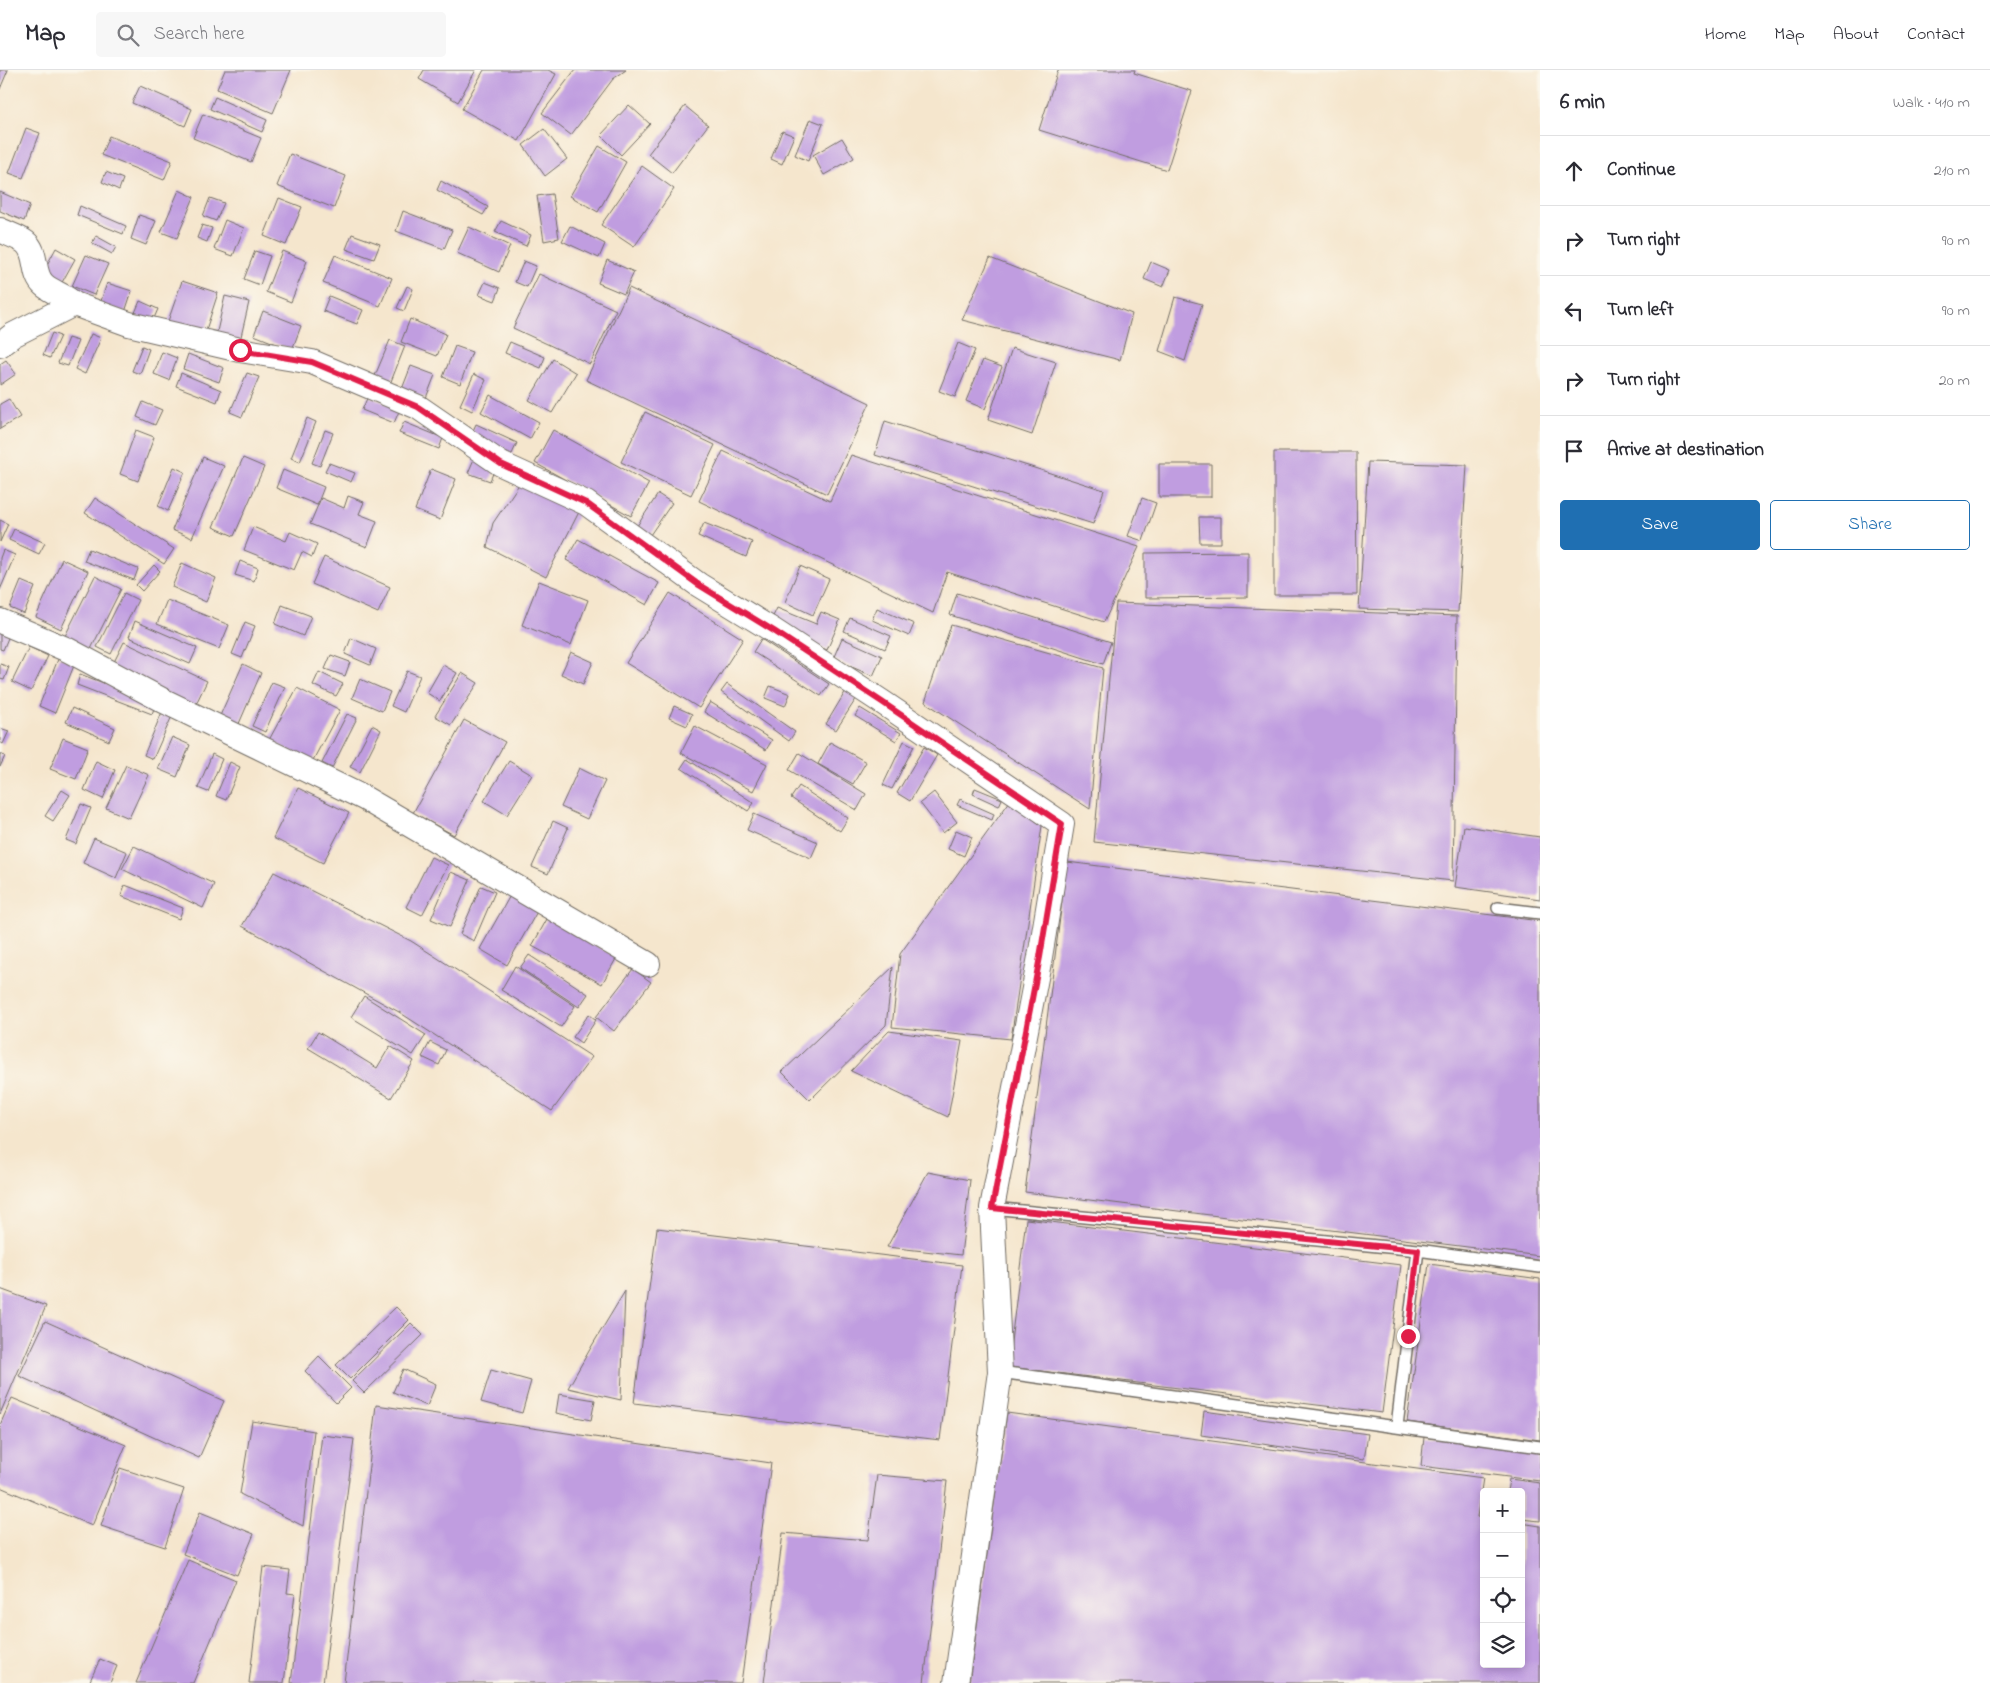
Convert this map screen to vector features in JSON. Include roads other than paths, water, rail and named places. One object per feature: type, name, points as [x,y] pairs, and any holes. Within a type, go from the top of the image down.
[{"type":"street","points":[[0,230],[26,243],[34,256],[38,278],[44,286],[68,297],[74,304],[139,326],[240,350],[312,362],[418,407],[501,464],[586,503],[699,585],[774,631],[882,702],[1062,824],[1040,957],[992,1208],[1000,1372],[956,1683]]},
{"type":"street","points":[[0,345],[13,335],[74,304]]},
{"type":"street","points":[[0,621],[68,650],[164,701],[364,798],[648,964]]},
{"type":"lane","points":[[1498,908],[1540,914]]},
{"type":"lane","points":[[992,1208],[1418,1250],[1540,1267]]},
{"type":"lane","points":[[1397,1426],[1418,1250]]},
{"type":"lane","points":[[1000,1372],[1540,1447]]}]
